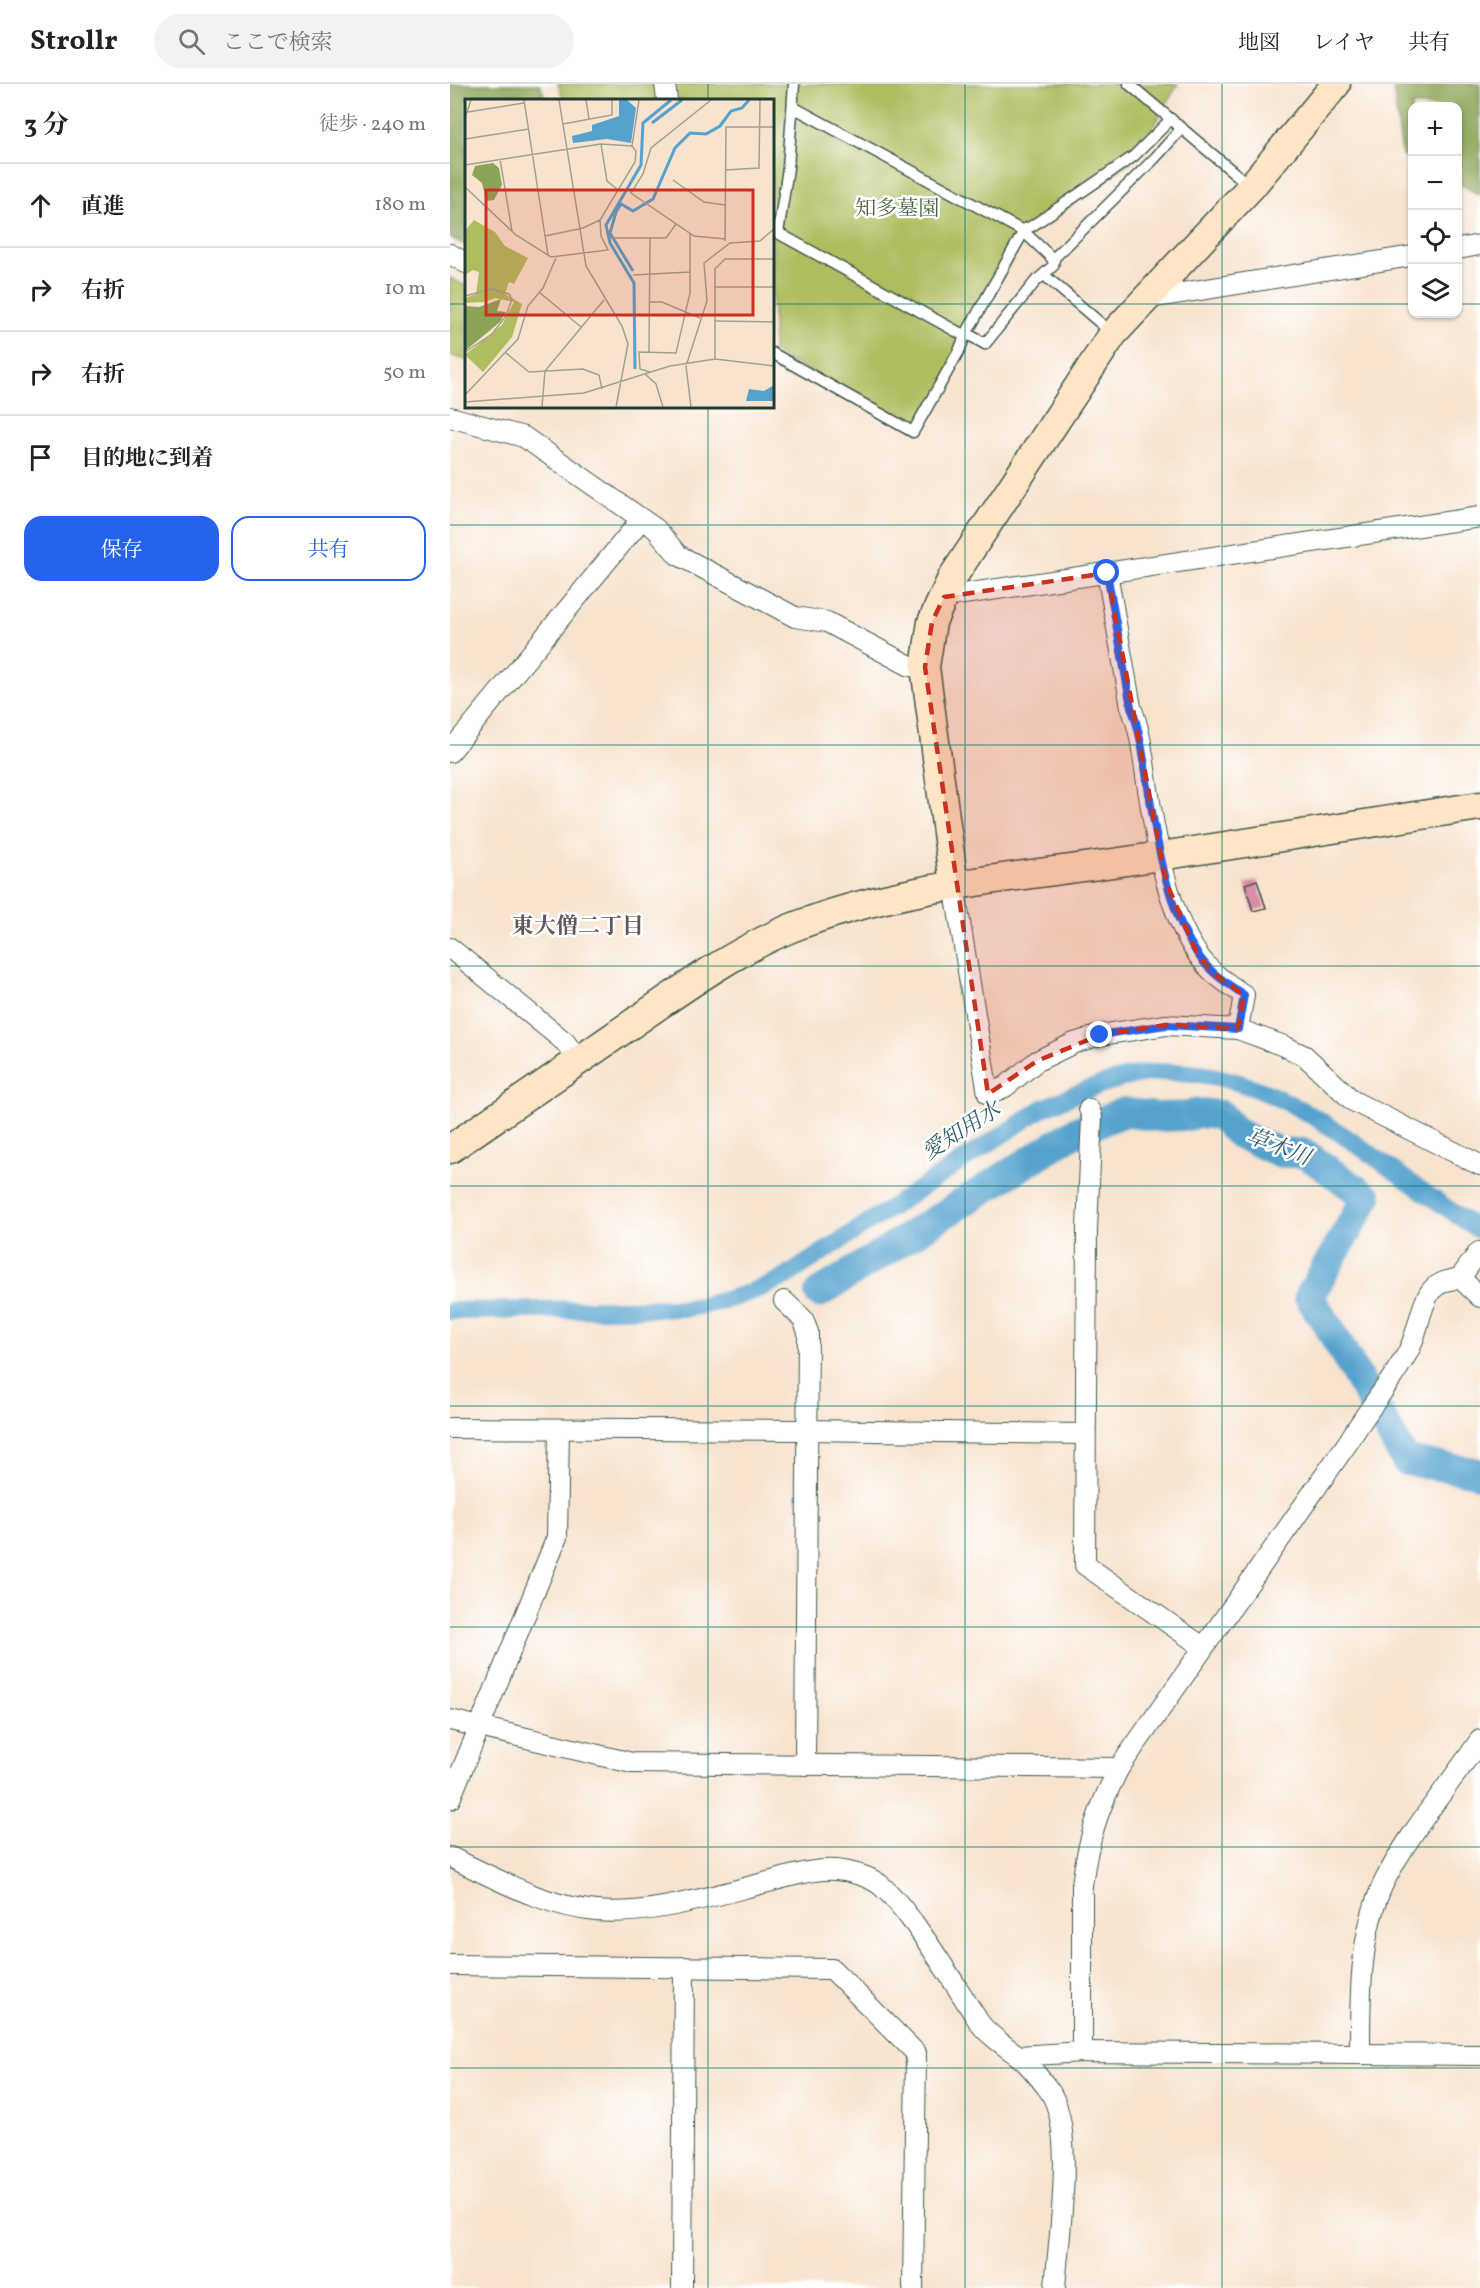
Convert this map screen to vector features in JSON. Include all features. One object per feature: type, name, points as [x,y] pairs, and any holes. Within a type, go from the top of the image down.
[{"type":"street","points":[[665,84],[667,99]]},
{"type":"street","points":[[1336,84],[1251,187],[1113,334],[952,578],[932,622],[925,667],[954,885],[988,1094],[1005,1087],[1037,1061],[1074,1043],[1100,1035],[1166,1025],[1238,1029],[1305,1056],[1353,1101],[1480,1165]]},
{"type":"street","points":[[1462,248],[1480,245]]},
{"type":"street","points":[[450,254],[465,262]]},
{"type":"street","points":[[1144,299],[1408,257]]},
{"type":"street","points":[[450,417],[524,436],[640,521],[656,530],[678,555],[795,617],[827,622],[909,666],[925,667]]},
{"type":"street","points":[[944,597],[1480,517]]},
{"type":"street","points":[[450,752],[640,521]]},
{"type":"street","points":[[1107,573],[1131,707],[1139,727],[1166,882],[1197,952],[1213,973],[1244,995],[1238,1029]]},
{"type":"street","points":[[450,1149],[678,992],[745,950],[788,929],[821,917],[866,904],[954,885],[1160,856],[1480,806]]},
{"type":"street","points":[[450,948],[565,1042],[579,1061]]},
{"type":"street","points":[[1089,1109],[1092,1117],[1088,1229],[1085,1565],[1203,1647]]},
{"type":"street","points":[[1082,2052],[1082,1885],[1085,1861],[1097,1813],[1119,1768],[1349,1441],[1360,1422],[1387,1387],[1409,1350],[1430,1292],[1437,1286],[1460,1278],[1479,1252]]},
{"type":"street","points":[[1460,1278],[1480,1297]]},
{"type":"street","points":[[784,1301],[803,1319],[808,1332],[805,1765]]},
{"type":"street","points":[[450,1428],[1085,1434]]},
{"type":"street","points":[[450,1799],[557,1537],[559,1430]]},
{"type":"street","points":[[450,1720],[632,1764],[1119,1768]]},
{"type":"street","points":[[1360,2054],[1362,1964],[1372,1916],[1383,1884],[1402,1851],[1480,1740]]},
{"type":"street","points":[[450,1857],[530,1895],[597,1911],[637,1910],[685,1902],[810,1872],[834,1870],[855,1874],[879,1884],[900,1906],[941,1960],[981,2025],[1019,2056],[1050,2091],[1059,2114],[1063,2138],[1064,2170],[1055,2288]]},
{"type":"street","points":[[450,1965],[832,1969],[916,2053],[913,2288]]},
{"type":"street","points":[[682,2288],[684,1967]]},
{"type":"street","points":[[1019,2056],[1082,2052],[1480,2055]]},
{"type":"lane","points":[[794,84],[788,168],[775,228],[778,233],[985,344],[1035,282],[1053,266],[1054,260],[1182,128]]},
{"type":"lane","points":[[1129,84],[1251,187]]},
{"type":"lane","points":[[793,107],[1023,231],[1054,260]]},
{"type":"lane","points":[[774,354],[914,432],[1023,231],[1134,156],[1171,119]]},
{"type":"lane","points":[[1044,275],[1113,334]]},
{"type":"highlighted area","points":[[1107,573],[1166,882],[1197,953],[1213,973],[1244,995],[1238,1029],[1166,1025],[1100,1035],[1037,1061],[988,1094],[925,667],[932,622],[944,597]]},
{"type":"green space","points":[[450,84],[540,84],[546,99],[465,99],[465,245],[450,237]]},
{"type":"green space","name":"知多墓園","points":[[558,84],[1178,84],[1135,159],[1021,241],[920,431],[774,353],[774,99],[564,99]]},
{"type":"green space","points":[[1395,84],[1480,84],[1480,195],[1462,185],[1462,102],[1408,102],[1408,158],[1402,155],[1393,86]]},
{"type":"green space","points":[[450,278],[465,286],[465,360],[450,355]]},
{"type":"building","points":[[1257,880],[1266,908],[1253,911],[1245,884]]},
{"type":"waterway","name":"愛知用水","points":[[450,1311],[687,1308],[737,1297],[785,1277],[1043,1108],[1102,1084],[1148,1073],[1195,1073],[1225,1079],[1281,1099],[1333,1129],[1480,1231]]},
{"type":"waterway","name":"草木川","points":[[819,1293],[1075,1132],[1124,1112],[1158,1117],[1188,1116],[1197,1113],[1221,1115],[1239,1134],[1281,1153],[1304,1153],[1367,1197],[1309,1297],[1329,1327],[1406,1461],[1475,1472],[1480,1475]]},
{"type":"district","name":"東大僧二丁目","points":[[578,927]]},
{"type":"route","points":[[1100,1035],[1166,1025],[1238,1029],[1244,995],[1213,973],[1197,952],[1184,928],[1166,882],[1156,841],[1139,727],[1131,707],[1107,573]]}]
